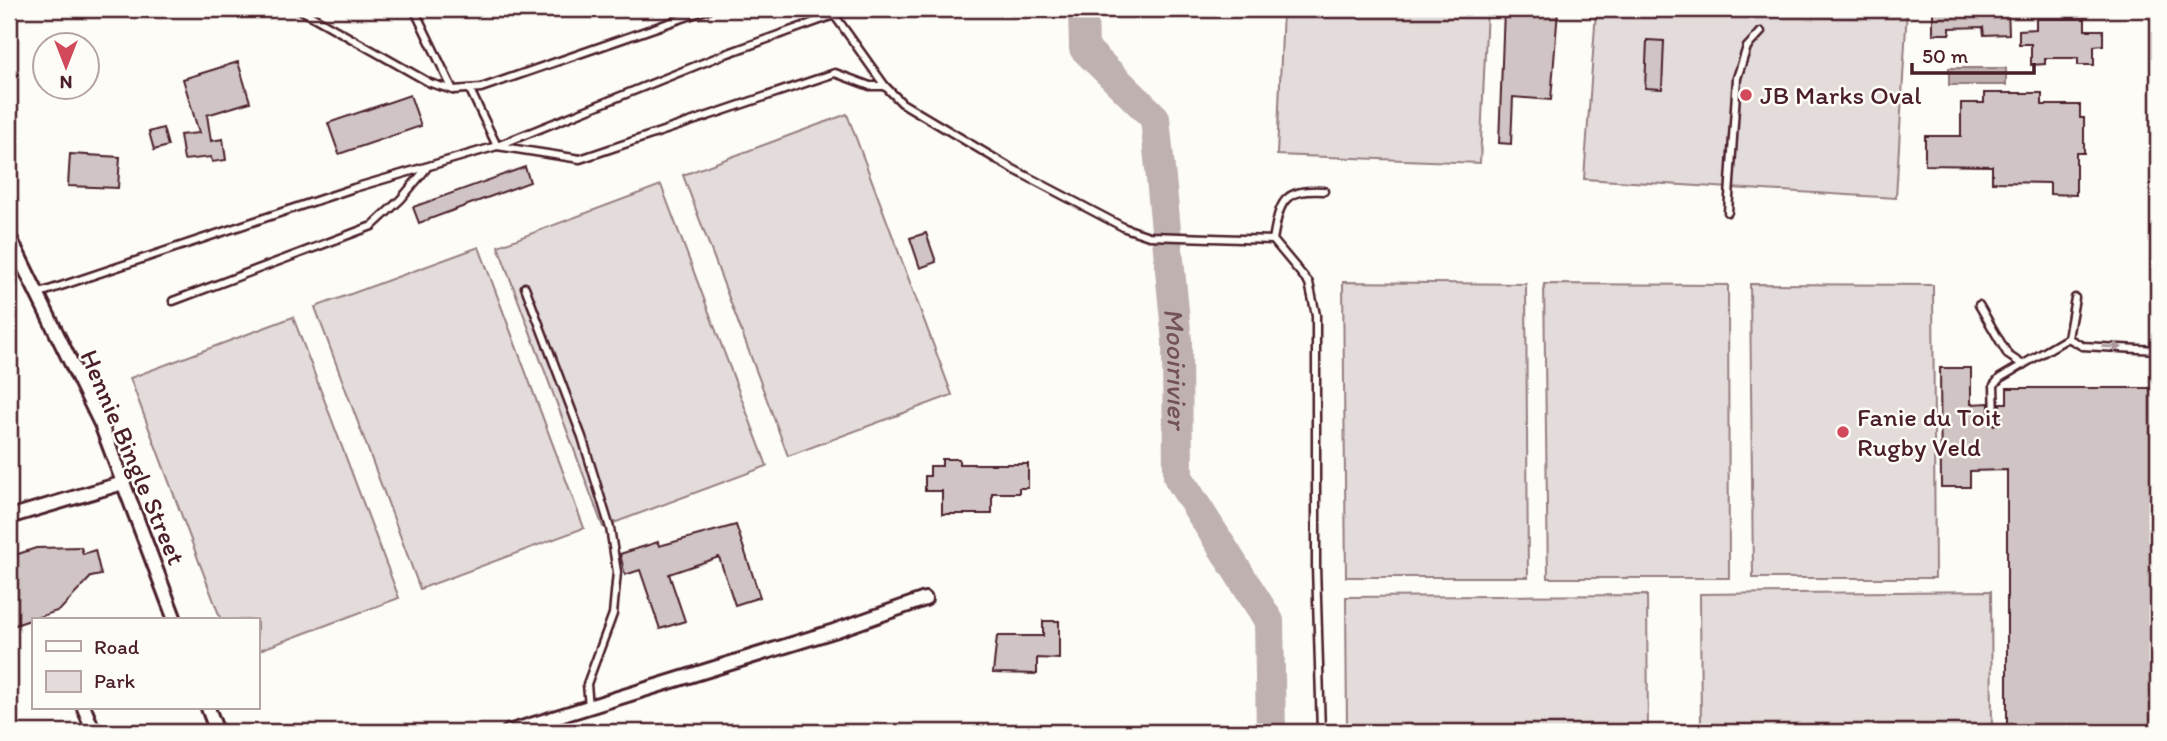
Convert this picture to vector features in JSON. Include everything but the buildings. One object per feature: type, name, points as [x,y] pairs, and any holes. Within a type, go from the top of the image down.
[{"type":"street","name":"Hennie Bingle Street","points":[[9,236],[101,424],[175,618]]},
{"type":"street","points":[[9,517],[123,482]]},
{"type":"street","points":[[508,732],[589,709],[925,599]]},
{"type":"street","points":[[85,710],[94,732]]},
{"type":"street","points":[[209,710],[217,732]]},
{"type":"lane","points":[[299,9],[430,83],[453,90],[470,90],[709,9]]},
{"type":"lane","points":[[414,9],[453,90]]},
{"type":"lane","points":[[37,294],[354,188],[497,146],[832,12],[885,86],[902,103],[989,155],[1125,228],[1149,236],[1273,240],[1309,283],[1316,314],[1316,566],[1321,732]]},
{"type":"lane","points":[[1728,212],[1737,78],[1747,47],[1761,32]]},
{"type":"lane","points":[[497,146],[580,159],[835,73],[870,86],[885,86]]},
{"type":"lane","points":[[470,90],[497,146]]},
{"type":"lane","points":[[173,301],[372,226],[401,199],[427,168]]},
{"type":"lane","points":[[1273,240],[1279,209],[1287,197],[1300,190],[1325,191]]},
{"type":"lane","points":[[524,287],[582,437],[610,528],[617,572],[613,614],[587,684],[589,709]]},
{"type":"lane","points":[[1995,419],[1994,385],[2068,338],[2075,298]]},
{"type":"lane","points":[[1979,305],[2008,355],[2023,365]]},
{"type":"lane","points":[[2068,338],[2082,346],[2158,350]]},
{"type":"green space","points":[[1283,9],[1487,9],[1480,163],[1277,155]]},
{"type":"green space","name":"JB Marks Oval","points":[[1593,9],[1907,9],[1896,198],[1584,179],[1596,11]]},
{"type":"green space","points":[[847,114],[952,395],[788,456],[683,175]]},
{"type":"green space","points":[[661,185],[767,466],[603,527],[498,246]]},
{"type":"green space","points":[[479,247],[584,528],[420,589],[315,307]]},
{"type":"green space","points":[[1343,282],[1526,284],[1528,577],[1346,577]]},
{"type":"green space","points":[[1544,284],[1728,285],[1729,578],[1548,578]]},
{"type":"green space","name":"Fanie du Toit Rugby Veld","points":[[1750,284],[1933,285],[1935,578],[1753,578]]},
{"type":"green space","points":[[293,317],[399,598],[259,650],[259,618],[220,618],[130,378]]},
{"type":"green space","points":[[1991,591],[1992,732],[1701,732],[1700,594]]},
{"type":"green space","points":[[1647,595],[1648,732],[1347,732],[1346,597]]},
{"type":"shaded area","points":[[1949,68],[2006,68],[2006,85],[1949,85]]},
{"type":"waterway","name":"Mooirivier","points":[[1083,9],[1084,48],[1155,118],[1177,341],[1178,477],[1269,621],[1271,732]]},
{"type":"waterway","points":[[9,124],[13,130]]},
{"type":"place","name":"JB Marks Oval","points":[[1746,95]]},
{"type":"place","name":"Fanie du Toit Rugby Veld","points":[[1843,432]]}]
